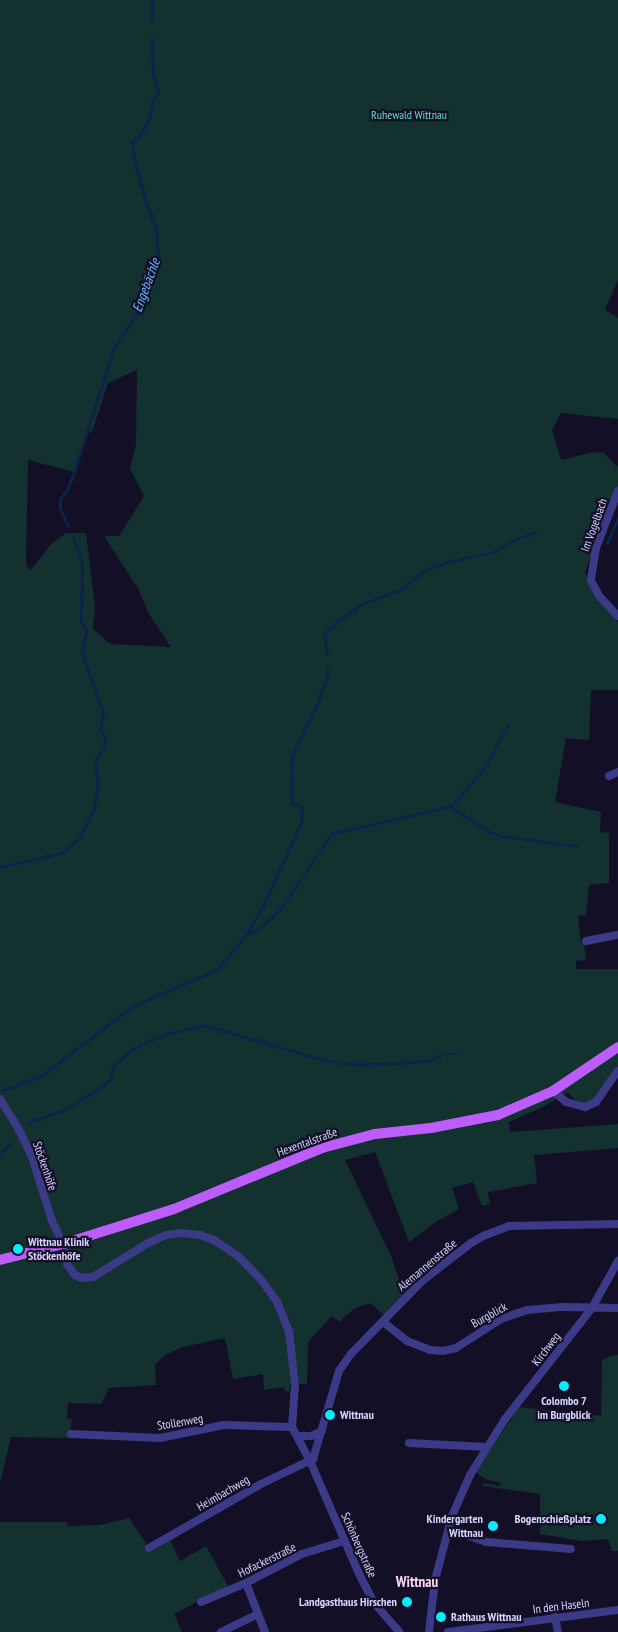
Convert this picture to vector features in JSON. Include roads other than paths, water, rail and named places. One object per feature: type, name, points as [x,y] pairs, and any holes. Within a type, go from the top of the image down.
[{"type":"main road","name":"Hexentalstraße","points":[[0,1260],[63,1244],[174,1209],[322,1148],[375,1134],[447,1125],[498,1115],[553,1091],[618,1048]]},
{"type":"street","name":"Im Vogelbach","points":[[618,491],[596,548],[590,581],[600,597],[618,616]]},
{"type":"street","points":[[609,776],[618,772]]},
{"type":"street","points":[[586,941],[618,935]]},
{"type":"street","points":[[553,1091],[566,1102],[585,1107],[596,1102],[618,1070]]},
{"type":"street","name":"Stöckenhöfe","points":[[0,1099],[18,1128],[32,1157],[52,1221],[63,1244],[69,1269],[82,1278],[93,1277],[140,1247],[174,1233],[206,1236],[228,1249],[262,1280],[276,1302],[288,1331],[294,1385],[292,1427]]},
{"type":"street","name":"Alemannenstraße","points":[[310,1461],[313,1459],[339,1371],[351,1354],[422,1281],[450,1258],[483,1236],[509,1226],[618,1224]]},
{"type":"street","name":"Kirchweg","points":[[429,1632],[436,1580],[454,1509],[486,1447],[592,1308],[618,1261]]},
{"type":"street","name":"Burgblick","points":[[383,1322],[407,1341],[430,1350],[444,1351],[456,1348],[485,1328],[520,1312],[541,1308],[618,1308]]},
{"type":"street","name":"Stollenweg","points":[[71,1434],[160,1438],[224,1426],[292,1427]]},
{"type":"street","name":"Schönbergstraße","points":[[292,1427],[310,1461],[344,1541],[375,1604],[398,1632]]},
{"type":"street","points":[[298,1436],[311,1436],[322,1431]]},
{"type":"street","points":[[409,1443],[486,1447]]},
{"type":"street","name":"Heimbachweg","points":[[150,1548],[261,1484],[310,1461]]},
{"type":"street","points":[[449,1529],[486,1542],[572,1549]]},
{"type":"street","name":"Hofackerstraße","points":[[201,1602],[246,1583],[302,1554],[344,1541]]},
{"type":"street","points":[[246,1583],[265,1632]]},
{"type":"street","name":"In den Haseln","points":[[448,1632],[618,1610]]},
{"type":"street","points":[[221,1632],[258,1614]]},
{"type":"street","points":[[556,1618],[558,1632]]},
{"type":"waterway","name":"Engebächle","points":[[152,0],[152,22]]},
{"type":"waterway","name":"Engebächle","points":[[68,526],[60,509],[60,499],[67,490],[74,472],[114,348],[136,315],[144,297],[147,279],[158,258],[156,229],[146,203],[134,159],[132,142],[139,137],[149,119],[152,103],[158,92],[153,75],[152,39]]},
{"type":"waterway","points":[[607,543],[618,518]]},
{"type":"waterway","points":[[327,655],[324,637],[326,631],[360,605],[403,588],[421,573],[433,567],[494,552],[510,542],[535,532]]},
{"type":"waterway","name":"Engebächle","points":[[0,867],[62,853],[79,838],[93,811],[98,788],[95,761],[105,746],[105,738],[100,730],[103,713],[82,654],[86,631],[81,622],[82,562],[73,537]]},
{"type":"waterway","points":[[246,934],[263,906],[301,823],[302,807],[291,803],[292,756],[316,707],[327,677],[327,667]]},
{"type":"waterway","points":[[3,1090],[41,1076],[133,1006],[217,970],[246,935],[264,925],[282,907],[331,834],[450,806],[487,764],[508,724]]},
{"type":"waterway","points":[[450,806],[488,831],[502,836],[577,846]]},
{"type":"waterway","points":[[28,1123],[64,1110],[103,1086],[110,1079],[115,1064],[134,1048],[166,1034],[204,1025],[327,1061],[358,1065],[429,1061],[443,1054],[456,1054]]},
{"type":"waterway","points":[[0,1153],[10,1144]]},
{"type":"place","name":"Wittnau Klinik Stöckenhöfe","points":[[18,1249]]},
{"type":"place","name":"Colombo 7 im Burgblick","points":[[564,1386]]},
{"type":"place","name":"Wittnau","points":[[330,1415]]},
{"type":"place","name":"Bogenschießplatz","points":[[601,1519]]},
{"type":"place","name":"Kindergarten Wittnau","points":[[493,1526]]},
{"type":"place","name":"Landgasthaus Hirschen","points":[[407,1602]]},
{"type":"place","name":"Rathaus Wittnau","points":[[441,1617]]},
{"type":"district","name":"Wittnau","points":[[417,1582]]},
{"type":"park label","name":"Ruhewald Wittnau","points":[[409,115]]}]
